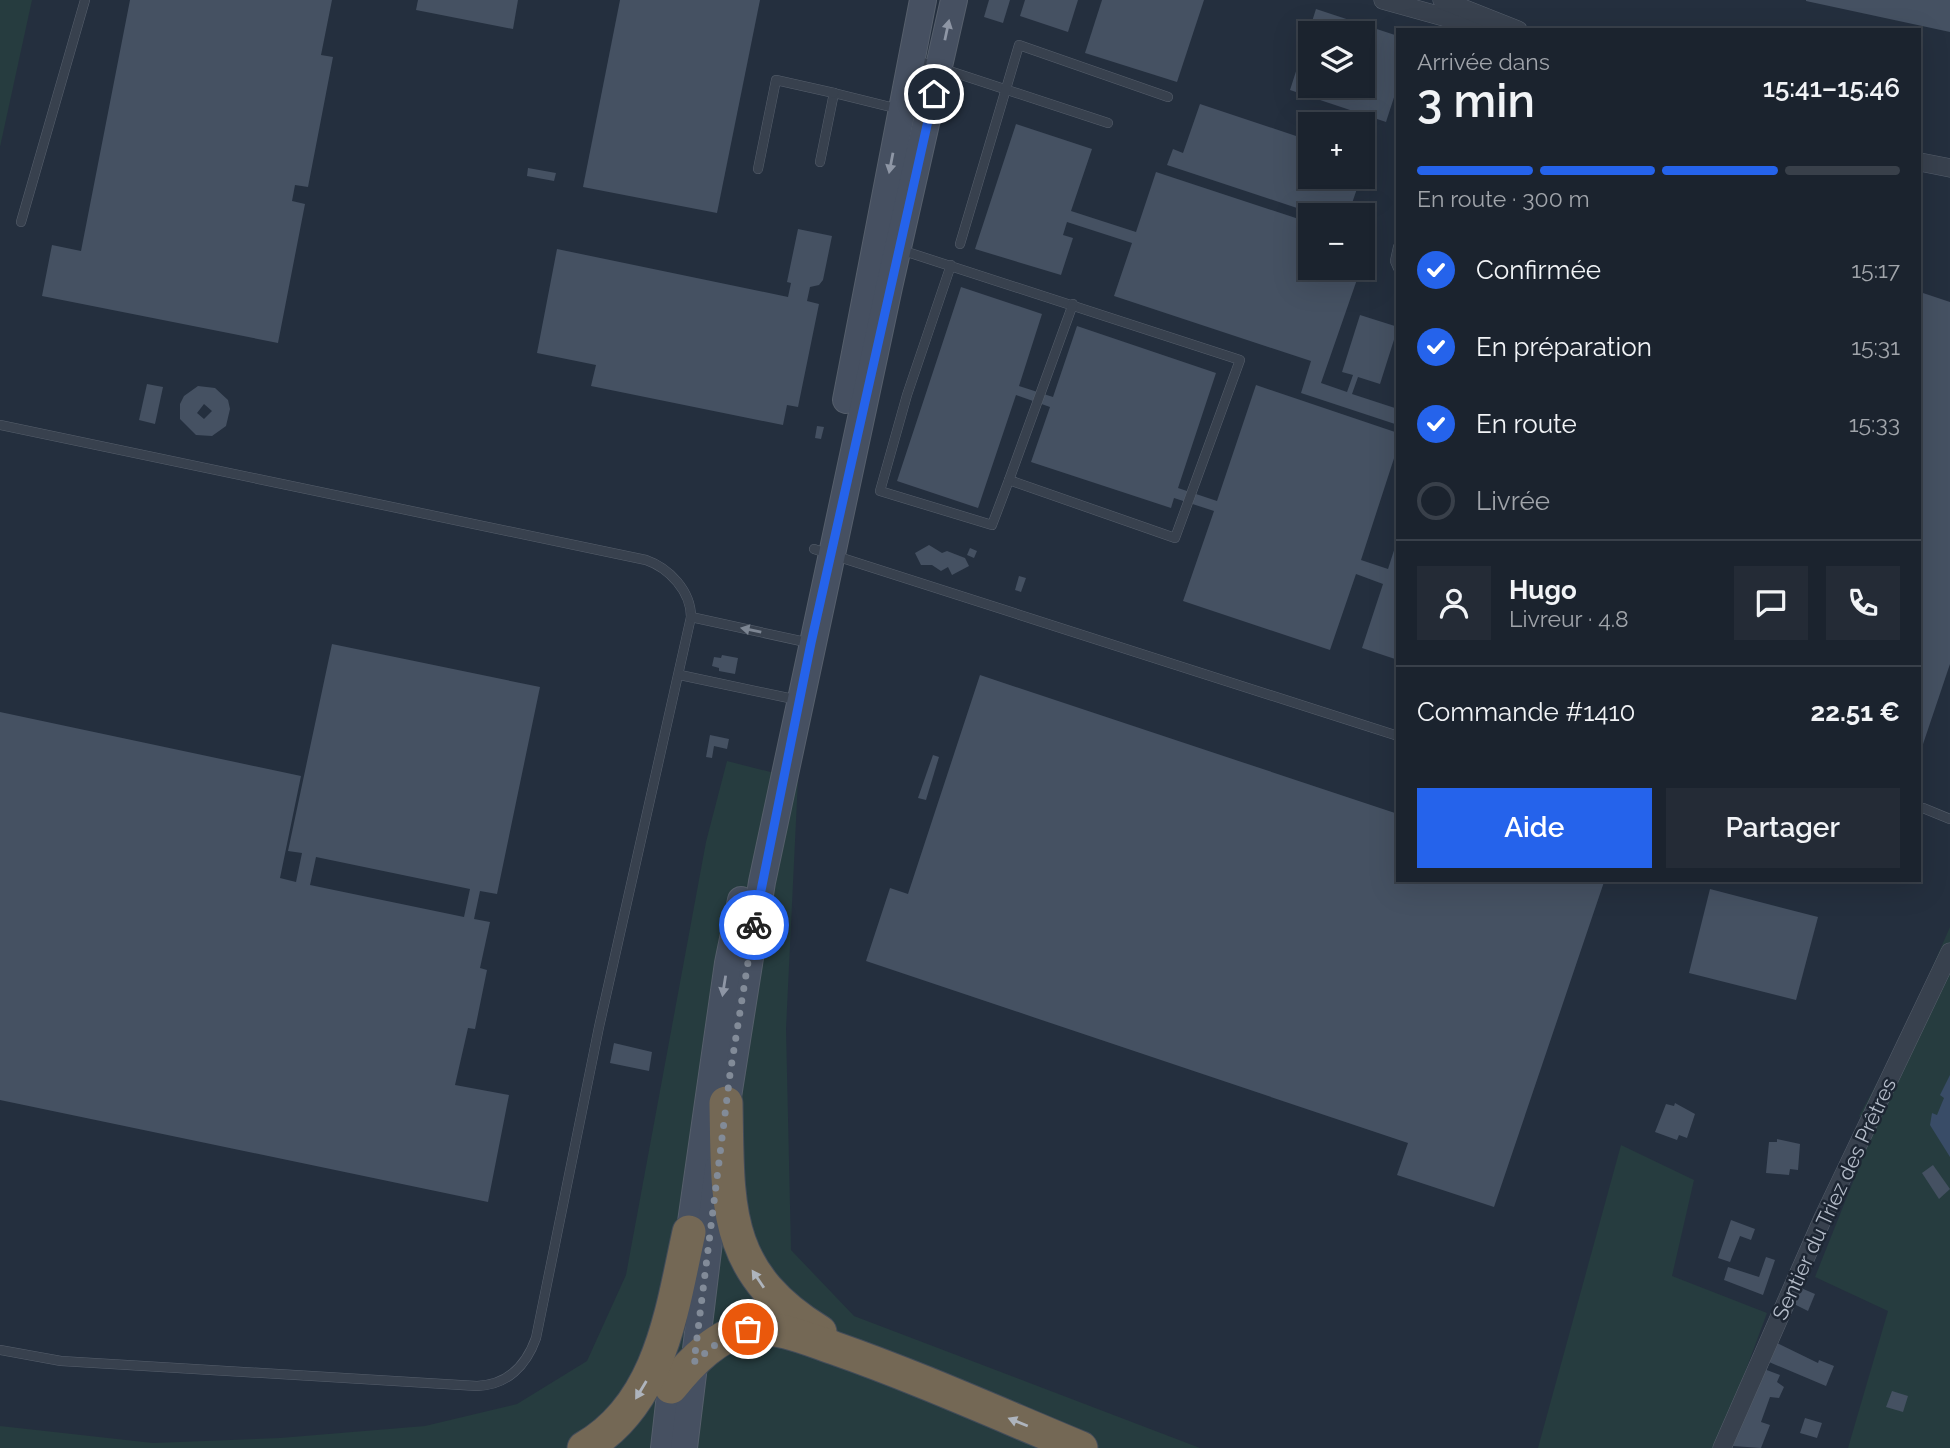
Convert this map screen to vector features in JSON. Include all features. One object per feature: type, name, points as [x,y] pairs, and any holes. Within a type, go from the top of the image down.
[{"type":"highway","points":[[726,1103],[729,1199],[737,1235],[748,1264],[765,1290],[789,1312],[871,1361]]},
{"type":"highway","points":[[584,1448],[610,1428],[634,1402],[656,1361],[665,1338],[689,1231]]},
{"type":"highway","points":[[671,1387],[694,1362],[724,1338],[761,1328],[795,1335],[871,1361],[1081,1448]]},
{"type":"street","points":[[887,246],[901,110],[923,0]]},
{"type":"street","points":[[664,1448],[689,1231],[727,963],[791,699],[887,246],[928,117],[954,0]]},
{"type":"street","points":[[1383,0],[1484,28]]},
{"type":"street","points":[[1442,0],[1513,28]]},
{"type":"street","points":[[1921,162],[1950,168]]},
{"type":"street","points":[[684,1448],[726,1103],[791,699]]},
{"type":"street","name":"Sentier du Triez des Prêtres","points":[[1722,1448],[1823,1218],[1950,952]]},
{"type":"lane","points":[[21,222],[85,0]]},
{"type":"lane","points":[[960,244],[1004,88],[1019,45],[1168,97]]},
{"type":"lane","points":[[911,59],[1108,123]]},
{"type":"lane","points":[[758,169],[776,80],[928,117]]},
{"type":"lane","points":[[820,162],[834,93]]},
{"type":"lane","points":[[887,246],[1240,360],[1175,538],[1009,480]]},
{"type":"lane","points":[[951,265],[907,395],[880,491],[992,525],[1073,304]]},
{"type":"lane","points":[[0,425],[646,560],[664,569],[677,583],[689,601],[691,617],[599,1027],[536,1338],[517,1370],[502,1381],[477,1387],[52,1361],[0,1350]]},
{"type":"lane","points":[[823,552],[1396,735]]},
{"type":"lane","points":[[691,617],[803,641]]},
{"type":"lane","points":[[680,675],[791,699]]},
{"type":"lane","points":[[1923,808],[1950,819]]},
{"type":"green space","points":[[0,0],[32,0],[0,147]]},
{"type":"green space","points":[[727,761],[798,779],[786,1029],[791,1250],[854,1316],[1200,1448],[0,1448],[0,1426],[153,1443],[280,1438],[425,1426],[517,1404],[587,1361],[626,1275],[706,842]]},
{"type":"green space","points":[[1950,927],[1950,1448],[1848,1448],[1888,1311],[1815,1277],[1876,1124],[1859,1116],[1900,1041]]},
{"type":"green space","points":[[1621,1145],[1694,1180],[1672,1276],[1767,1313],[1717,1448],[1538,1448]]},
{"type":"water","points":[[1950,1075],[1950,1157],[1930,1125],[1932,1113],[1937,1115],[1944,1098],[1940,1095]]},
{"type":"building","points":[[130,0],[332,0],[321,55],[333,57],[308,187],[295,185],[292,201],[305,204],[278,343],[42,296],[52,245],[81,251]]},
{"type":"building","points":[[418,0],[518,0],[513,29],[416,10]]},
{"type":"building","points":[[620,0],[760,0],[717,213],[583,187]]},
{"type":"building","points":[[989,0],[1010,0],[1003,23],[984,17]]},
{"type":"building","points":[[1025,0],[1078,0],[1068,32],[1020,16]]},
{"type":"building","points":[[1102,0],[1204,0],[1177,82],[1085,53]]},
{"type":"building","points":[[1806,0],[1950,0],[1950,32],[1806,1]]},
{"type":"building","points":[[1316,9],[1352,21],[1312,21]]},
{"type":"building","points":[[1375,28],[1396,35],[1396,91],[1386,122],[1375,118],[1375,112],[1356,112],[1314,98],[1375,98]]},
{"type":"building","points":[[1298,65],[1298,93],[1290,90]]},
{"type":"building","points":[[1200,104],[1298,137],[1298,189],[1357,189],[1352,203],[1298,203],[1298,208],[1167,165],[1173,149],[1183,153]]},
{"type":"building","points":[[1016,124],[1092,149],[1071,211],[1136,232],[1156,172],[1298,219],[1298,280],[1357,280],[1321,383],[1347,392],[1353,375],[1342,372],[1360,315],[1396,326],[1380,384],[1358,377],[1352,394],[1396,408],[1396,424],[1301,393],[1311,361],[1114,296],[1132,243],[1067,222],[1063,235],[1073,238],[1061,275],[975,249]]},
{"type":"building","points":[[528,168],[556,173],[554,181],[527,176]]},
{"type":"building","points":[[798,229],[832,236],[823,280],[819,285],[810,287],[807,301],[819,304],[798,407],[787,405],[783,425],[591,386],[596,365],[537,353],[557,249],[788,297],[791,283],[787,282]]},
{"type":"building","points":[[961,287],[1042,314],[1019,386],[1053,397],[1077,326],[1216,373],[1178,488],[1217,501],[1256,385],[1396,432],[1396,452],[1361,560],[1388,569],[1396,544],[1396,659],[1362,648],[1383,584],[1356,574],[1330,650],[1183,601],[1214,511],[1174,498],[1171,508],[1031,462],[1050,407],[1016,395],[978,508],[897,481]]},
{"type":"building","points":[[1921,292],[1950,302],[1950,664],[1921,750]]},
{"type":"building","points":[[147,384],[163,387],[155,424],[139,420]]},
{"type":"building","points":[[198,386],[215,388],[228,400],[230,409],[226,426],[212,436],[196,435],[180,419],[180,404],[184,396]],"holes":[[[204,404],[212,411],[204,419],[197,413]]]},
{"type":"building","points":[[817,426],[824,427],[821,439],[815,438]]},
{"type":"building","points":[[929,545],[942,553],[947,551],[965,558],[969,566],[952,575],[948,567],[941,571],[932,565],[921,565],[915,553]]},
{"type":"building","points":[[970,548],[977,551],[974,558],[967,555]]},
{"type":"building","points":[[1019,576],[1026,578],[1021,592],[1015,590]]},
{"type":"building","points":[[332,644],[540,687],[497,894],[480,891],[474,919],[490,922],[480,968],[487,970],[475,1029],[468,1028],[455,1085],[509,1095],[488,1202],[0,1100],[0,712],[301,776],[280,878],[296,882],[302,853],[288,851]],"holes":[[[316,857],[470,889],[464,917],[310,885]]]},
{"type":"building","points":[[722,655],[738,658],[735,674],[719,671],[719,668],[712,666],[714,657],[721,658]]},
{"type":"building","points":[[980,675],[1396,813],[1396,882],[1604,882],[1494,1207],[1397,1175],[1408,1143],[866,961],[890,888],[908,894]]},
{"type":"building","points":[[710,735],[729,739],[727,749],[714,746],[712,758],[706,757]]},
{"type":"building","points":[[933,755],[939,757],[926,800],[918,798]]},
{"type":"building","points":[[1710,889],[1818,917],[1796,1000],[1689,973]]},
{"type":"building","points":[[614,1043],[652,1052],[649,1071],[610,1063]]},
{"type":"building","points":[[1675,1103],[1695,1114],[1687,1138],[1679,1135],[1677,1140],[1655,1132],[1666,1104],[1674,1106]]},
{"type":"building","points":[[1777,1139],[1800,1144],[1798,1170],[1790,1169],[1789,1175],[1766,1173],[1769,1142],[1777,1142]]},
{"type":"building","points":[[1933,1165],[1950,1189],[1939,1199],[1922,1173]]},
{"type":"building","points":[[1731,1220],[1755,1229],[1751,1240],[1740,1236],[1730,1262],[1718,1258]]},
{"type":"building","points":[[1766,1257],[1775,1260],[1763,1295],[1724,1280],[1728,1267],[1759,1277]]},
{"type":"building","points":[[1801,1288],[1815,1294],[1808,1311],[1794,1304]]},
{"type":"building","points":[[1777,1343],[1818,1363],[1819,1360],[1834,1366],[1826,1386],[1769,1362]]},
{"type":"building","points":[[1764,1369],[1780,1375],[1777,1382],[1784,1387],[1779,1398],[1770,1397],[1761,1422],[1770,1425],[1761,1448],[1733,1446]]},
{"type":"building","points":[[1892,1391],[1908,1396],[1903,1412],[1886,1407]]},
{"type":"building","points":[[1805,1418],[1822,1423],[1817,1438],[1800,1433]]},
{"type":"way so far","points":[[748,1329],[724,1338],[694,1362],[730,1074],[754,925]]},
{"type":"route","points":[[754,925],[811,643],[934,94]]}]
